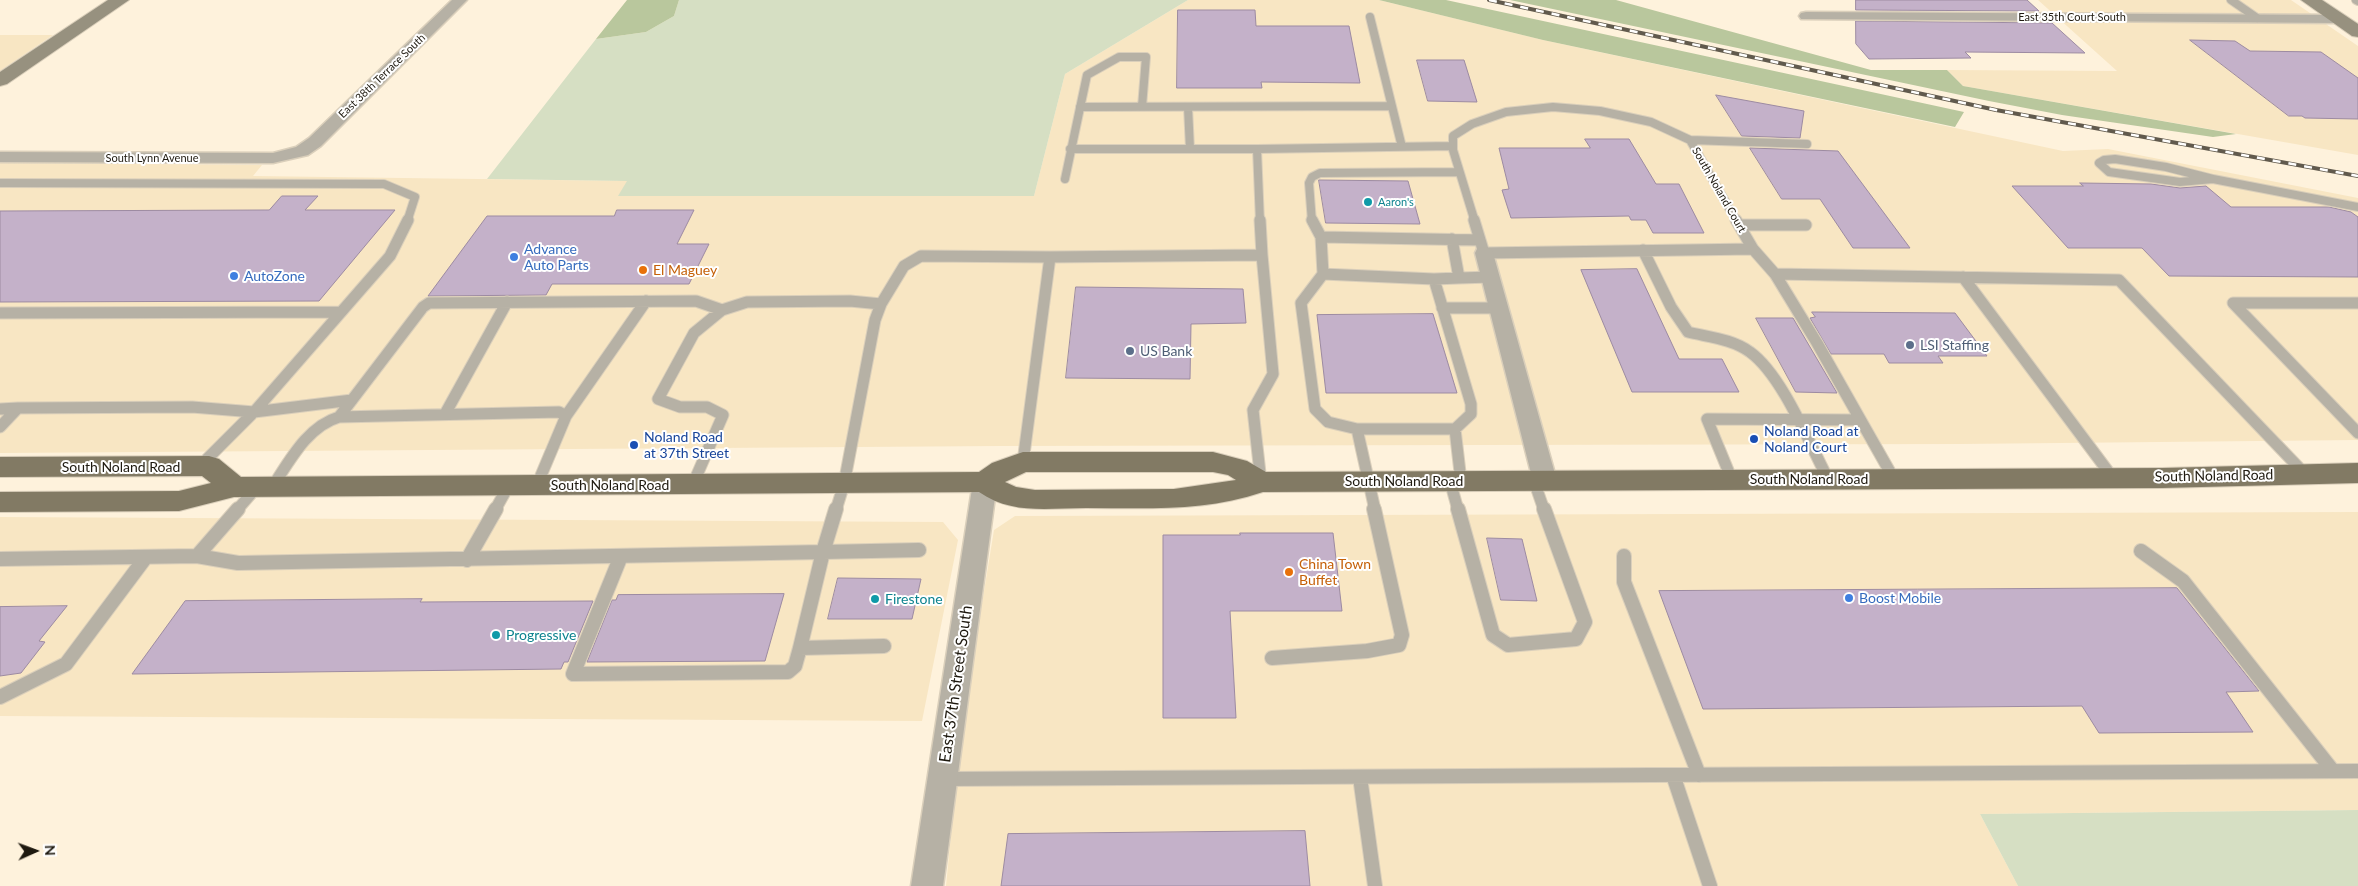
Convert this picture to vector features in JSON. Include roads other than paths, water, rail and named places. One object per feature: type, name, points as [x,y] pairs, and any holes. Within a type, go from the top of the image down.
[{"type":"main road","points":[[0,80],[120,0]]},
{"type":"main road","points":[[2310,0],[2358,32]]},
{"type":"main road","points":[[985,482],[1002,470],[1023,462],[1213,462],[1237,468],[1260,482]]},
{"type":"main road","name":"South Noland Road","points":[[0,467],[209,466],[255,487]]},
{"type":"main road","name":"South Noland Road","points":[[0,502],[179,501],[255,487],[985,482],[1000,492],[1019,498],[1210,497],[1243,490],[1260,482],[2113,478],[2358,473]]},
{"type":"street","name":"East 38th Terrace South","points":[[302,151],[315,142],[460,0]]},
{"type":"street","name":"East 35th Court South","points":[[1806,16],[2338,18]]},
{"type":"street","name":"South Lynn Avenue","points":[[0,157],[273,158],[302,151]]},
{"type":"street","points":[[1482,246],[1499,308],[1539,481]]},
{"type":"street","name":"East 37th Street South","points":[[927,886],[985,482]]},
{"type":"lane","points":[[2231,0],[2257,18]]},
{"type":"lane","points":[[1370,17],[1402,147]]},
{"type":"lane","points":[[1065,179],[1087,75],[1119,57],[1146,57],[1142,107]]},
{"type":"lane","points":[[1080,107],[1392,106]]},
{"type":"lane","points":[[1188,107],[1190,149]]},
{"type":"lane","name":"South Noland Court","points":[[1321,237],[1452,239],[1482,246],[1643,250],[1753,249],[1690,140],[1652,122],[1600,111],[1553,107],[1506,112],[1472,124],[1453,136],[1453,146]]},
{"type":"lane","points":[[1690,140],[1807,144]]},
{"type":"lane","points":[[1070,149],[1453,146],[1482,246]]},
{"type":"lane","points":[[1257,149],[1262,255],[1273,374],[1253,410],[1260,482]]},
{"type":"lane","points":[[2213,179],[2180,182],[2109,172],[2099,164],[2104,160],[2115,158],[2358,207]]},
{"type":"lane","points":[[1434,279],[1471,404],[1471,414],[1455,429],[1358,429],[1332,426],[1323,420],[1314,409],[1301,302],[1323,274],[1321,237],[1316,233],[1313,226],[1309,184],[1312,177],[1320,173],[1459,172]]},
{"type":"lane","points":[[0,183],[384,184],[415,197],[411,214],[390,256],[254,412],[200,466]]},
{"type":"lane","points":[[1739,225],[1806,225]]},
{"type":"lane","points":[[1452,239],[1459,278]]},
{"type":"lane","points":[[1753,249],[1775,274],[1817,343],[1894,479]]},
{"type":"lane","points":[[1643,250],[1671,307],[1688,332],[1730,342],[1751,352],[1771,373],[1828,479]]},
{"type":"lane","points":[[621,556],[573,674],[788,672],[794,666],[800,648],[823,552],[844,484],[875,320],[904,266],[921,256],[1262,255]]},
{"type":"lane","points":[[1023,462],[1050,256]]},
{"type":"lane","points":[[1323,274],[1434,279],[1491,278]]},
{"type":"lane","points":[[1775,274],[2112,279],[2124,283],[2305,474]]},
{"type":"lane","points":[[1963,277],[2113,478]]},
{"type":"lane","points":[[537,485],[566,416],[646,301]]},
{"type":"lane","points":[[339,417],[429,302],[696,301],[722,310]]},
{"type":"lane","points":[[693,484],[723,415],[707,407],[680,407],[658,399],[694,333],[722,310],[747,302],[850,301],[882,304]]},
{"type":"lane","points":[[445,414],[508,302]]},
{"type":"lane","points":[[2358,303],[2233,303],[2358,433]]},
{"type":"lane","points":[[1442,308],[1499,308]]},
{"type":"lane","points":[[0,313],[341,312]]},
{"type":"lane","points":[[0,409],[192,407],[254,412],[352,400]]},
{"type":"lane","points":[[0,427],[18,408]]},
{"type":"lane","points":[[197,556],[255,487],[324,421],[339,417],[445,414],[559,412],[566,416]]},
{"type":"lane","points":[[1732,480],[1707,419],[1795,418],[1860,420]]},
{"type":"lane","points":[[1272,658],[1367,651],[1399,645],[1402,634],[1358,429]]},
{"type":"lane","points":[[1455,429],[1456,481],[1493,635],[1508,645],[1548,644],[1576,638],[1584,622],[1539,481]]},
{"type":"lane","points":[[467,560],[509,485]]},
{"type":"lane","points":[[0,559],[197,556],[238,563],[919,550]]},
{"type":"lane","points":[[2141,551],[2183,581],[2333,772]]},
{"type":"lane","points":[[1624,556],[1624,582],[1699,775]]},
{"type":"lane","points":[[0,697],[66,664],[146,557]]},
{"type":"lane","points":[[800,648],[884,646]]},
{"type":"lane","points":[[942,779],[2358,771]]},
{"type":"lane","points":[[1673,775],[1710,886]]},
{"type":"lane","points":[[1360,777],[1375,886]]},
{"type":"railway","points":[[1489,0],[1996,110],[2358,176]]},
{"type":"place","name":"Aaron's","points":[[1368,202]]},
{"type":"place","name":"Advance Auto Parts","points":[[514,257]]},
{"type":"place","name":"El Maguey","points":[[643,270]]},
{"type":"place","name":"AutoZone","points":[[234,276]]},
{"type":"place","name":"LSI Staffing","points":[[1910,345]]},
{"type":"place","name":"US Bank","points":[[1130,351]]},
{"type":"place","name":"Noland Road at Noland Court","points":[[1754,439]]},
{"type":"place","name":"Noland Road at 37th Street","points":[[634,445]]},
{"type":"place","name":"China Town Buffet","points":[[1289,572]]},
{"type":"place","name":"Boost Mobile","points":[[1849,598]]},
{"type":"place","name":"Firestone","points":[[875,599]]},
{"type":"place","name":"Progressive","points":[[496,635]]}]
